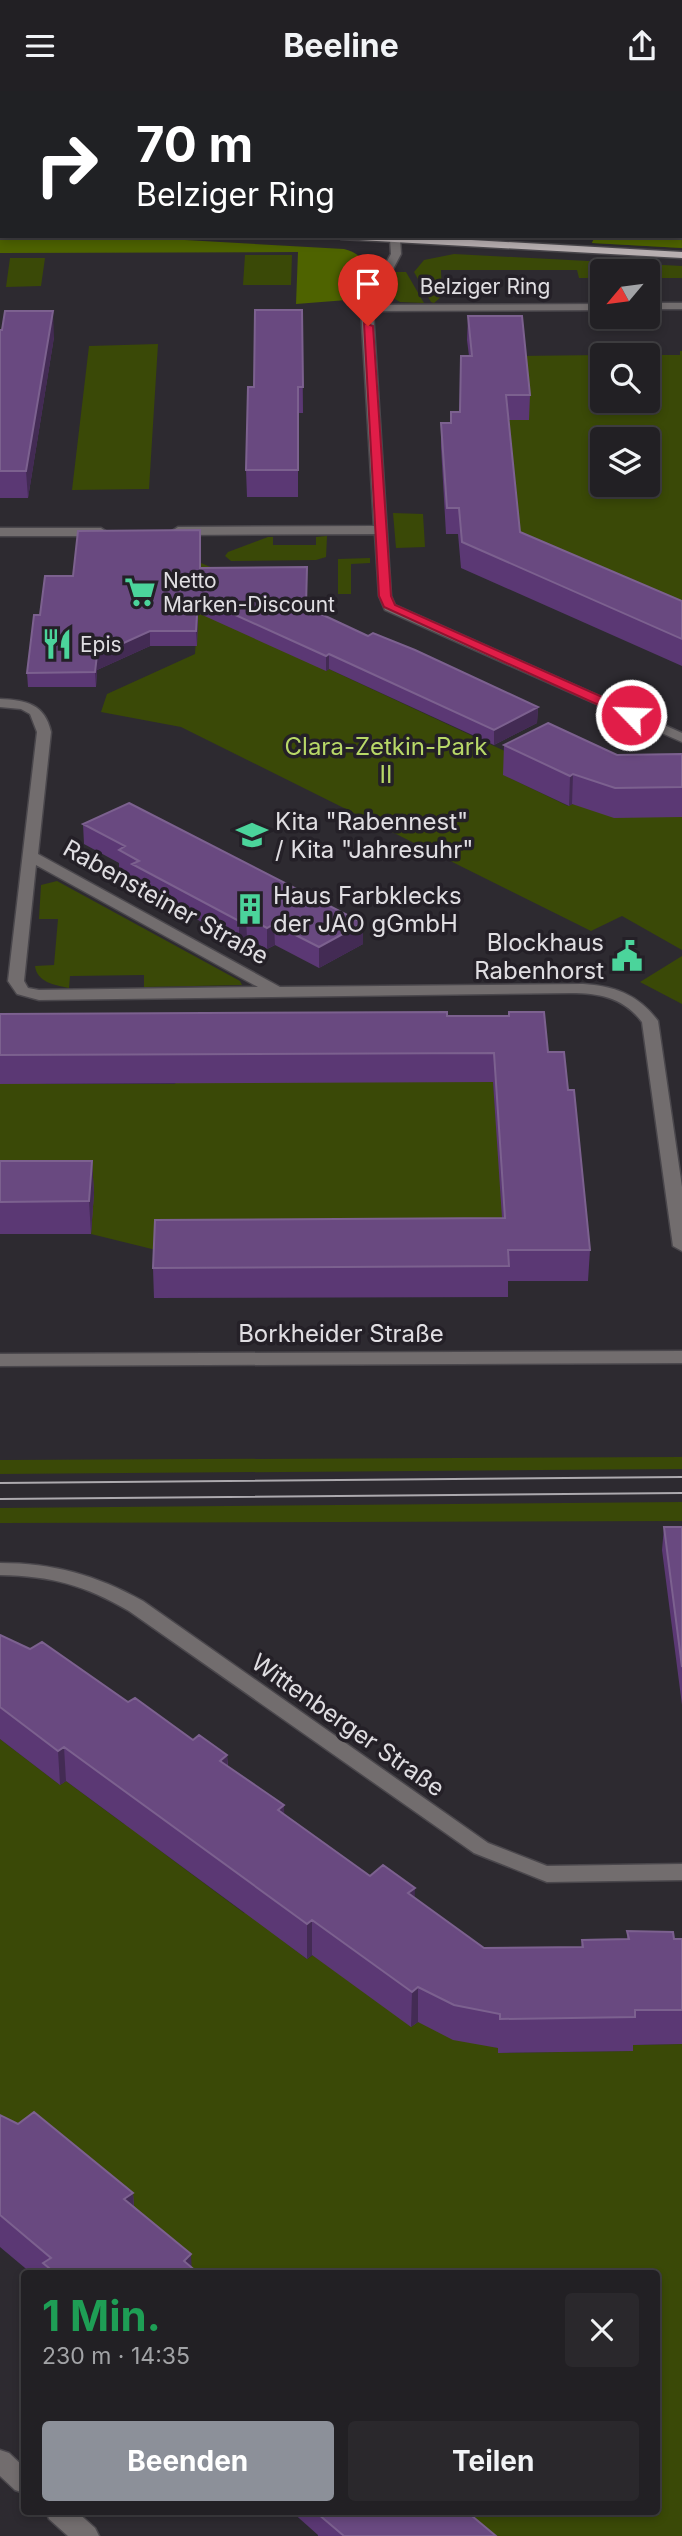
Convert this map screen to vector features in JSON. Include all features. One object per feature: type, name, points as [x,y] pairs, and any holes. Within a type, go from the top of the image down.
[{"type":"main road","points":[[377,238],[682,255]]},
{"type":"street","name":"Belziger Ring","points":[[395,239],[396,254],[367,308],[590,307]]},
{"type":"street","points":[[660,306],[682,306]]},
{"type":"street","points":[[367,308],[385,596],[390,607],[682,738]]},
{"type":"street","points":[[160,532],[381,530]]},
{"type":"street","points":[[0,532],[120,532]]},
{"type":"street","name":"Rabensteiner Straße","points":[[0,703],[26,706],[39,713],[43,721],[16,981],[22,991],[39,995],[589,988],[611,991],[640,1006],[650,1021],[682,1246]]},
{"type":"street","name":"Rabensteiner Straße","points":[[31,856],[277,991]]},
{"type":"street","name":"Borkheider Straße","points":[[0,1360],[682,1357]]},
{"type":"street","name":"Wittenberger Straße","points":[[0,1569],[43,1569],[77,1577],[117,1596],[481,1848],[547,1874],[682,1872]]},
{"type":"street","points":[[0,2461],[21,2479]]},
{"type":"street","points":[[62,2515],[86,2536]]},
{"type":"green space","points":[[0,238],[149,238],[344,249],[358,256],[363,262],[364,270],[347,300],[296,304],[298,252],[0,253]]},
{"type":"green space","points":[[594,238],[682,238],[682,248],[592,243]]},
{"type":"green space","points":[[594,238],[682,238],[682,248],[592,243]]},
{"type":"green space","points":[[454,254],[590,261],[590,278],[579,278],[577,270],[441,270],[442,296],[434,303],[414,272],[424,260]]},
{"type":"green space","points":[[245,255],[292,255],[291,285],[243,285]]},
{"type":"green space","points":[[10,258],[45,258],[41,286],[6,287]]},
{"type":"green space","points":[[660,265],[682,266],[682,278],[660,278]]},
{"type":"green space","points":[[396,272],[406,272],[424,303],[400,302],[388,295]]},
{"type":"green space","points":[[158,344],[149,489],[72,490],[89,346]]},
{"type":"green space","points":[[682,351],[682,633],[518,556],[475,420],[517,356],[590,355],[590,413],[660,413],[660,355],[680,355]]},
{"type":"green space","points":[[393,513],[423,514],[425,547],[396,548]]},
{"type":"green space","points":[[327,536],[326,557],[316,560],[231,561],[225,556],[228,552],[268,537],[273,537],[273,545],[316,545],[316,537]]},
{"type":"green space","points":[[370,558],[370,563],[351,564],[351,594],[338,594],[338,559]]},
{"type":"green space","name":"Clara-Zetkin-Park II","points":[[201,563],[246,582],[326,671],[329,669],[528,762],[504,775],[568,806],[572,804],[626,817],[682,817],[682,950],[622,916],[591,931],[181,727],[101,712],[107,694],[195,654]]},
{"type":"green space","points":[[57,881],[240,981],[242,985],[144,987],[144,975],[70,976],[69,988],[47,982],[39,976],[35,966],[54,965],[58,919],[39,919],[41,885]]},
{"type":"green space","points":[[682,956],[682,1004],[640,982]]},
{"type":"green space","points":[[178,1043],[493,1082],[496,1119],[517,1217],[156,1250],[91,1234],[93,1193],[0,1193],[0,1084],[11,1084],[12,1080],[47,1084],[175,1084]]},
{"type":"green space","points":[[682,1457],[682,1469],[0,1474],[0,1460]]},
{"type":"green space","points":[[682,1502],[682,1521],[0,1523],[0,1508]]},
{"type":"green space","points":[[0,1739],[60,1785],[66,1781],[124,1824],[130,1821],[154,1846],[244,1913],[251,1909],[274,1934],[307,1959],[313,1955],[411,2026],[418,2022],[498,2048],[499,2053],[632,2051],[632,2045],[682,2044],[682,2536],[469,2536],[445,2515],[660,2515],[660,2270],[170,2270],[0,2147]]},
{"type":"building","points":[[255,310],[302,310],[303,387],[298,387],[298,470],[246,470],[248,387],[254,387]]},
{"type":"building","points":[[5,311],[53,311],[26,471],[0,471],[0,330]]},
{"type":"building","points":[[468,316],[522,316],[530,395],[506,395],[520,532],[682,601],[682,639],[462,542],[459,508],[447,508],[441,423],[451,423],[451,412],[460,412],[461,356],[472,356]]},
{"type":"building","points":[[200,530],[200,568],[307,567],[306,607],[368,636],[373,633],[415,650],[538,707],[494,730],[329,654],[326,656],[198,598],[196,631],[150,631],[97,655],[95,672],[27,673],[34,615],[40,615],[45,576],[73,576],[78,531]]},
{"type":"building","points":[[548,723],[617,755],[682,754],[682,787],[615,788],[573,774],[570,776],[504,745]]},
{"type":"building","points":[[129,803],[363,923],[319,947],[274,924],[267,928],[246,917],[239,921],[132,864],[139,861],[119,850],[125,846],[83,824]]},
{"type":"building","points":[[447,1012],[447,1016],[509,1016],[509,1012],[544,1012],[548,1052],[564,1052],[568,1090],[574,1090],[590,1250],[508,1250],[509,1266],[153,1268],[155,1220],[505,1218],[494,1053],[0,1055],[0,1014]]},
{"type":"building","points":[[0,1161],[92,1161],[89,1201],[0,1202]]},
{"type":"building","points":[[664,1527],[682,1527],[682,1667]]},
{"type":"building","points":[[0,1635],[30,1649],[42,1642],[128,1702],[135,1698],[193,1740],[199,1735],[227,1755],[220,1761],[284,1805],[278,1810],[370,1876],[383,1865],[415,1888],[408,1893],[484,1948],[583,1947],[582,1940],[629,1939],[627,1931],[673,1932],[674,1939],[682,1939],[682,2010],[635,2010],[635,2017],[500,2019],[500,2014],[454,2005],[418,1987],[412,1992],[312,1920],[307,1924],[64,1747],[58,1751],[0,1707]]},
{"type":"building","points":[[34,2112],[133,2193],[124,2199],[191,2254],[184,2261],[194,2270],[51,2270],[43,2263],[51,2258],[0,2215],[0,2115],[18,2124]]},
{"type":"building","points":[[319,2515],[471,2515],[496,2536],[344,2536]]},
{"type":"tram line","points":[[0,1483],[682,1477]]},
{"type":"tram line","points":[[0,1499],[682,1493]]},
{"type":"place","name":"Netto Marken-Discount","points":[[140,592]]},
{"type":"place","name":"Epis","points":[[57,644]]},
{"type":"place","name":"Kita \"Rabennest\" / Kita \"Jahresuhr\"","points":[[252,835]]},
{"type":"place","name":"Haus Farbklecks der JAO gGmbH","points":[[250,909]]},
{"type":"place","name":"Blockhaus Rabenhorst","points":[[627,956]]},
{"type":"route","points":[[368,326],[385,596],[390,607],[631,715]]}]
